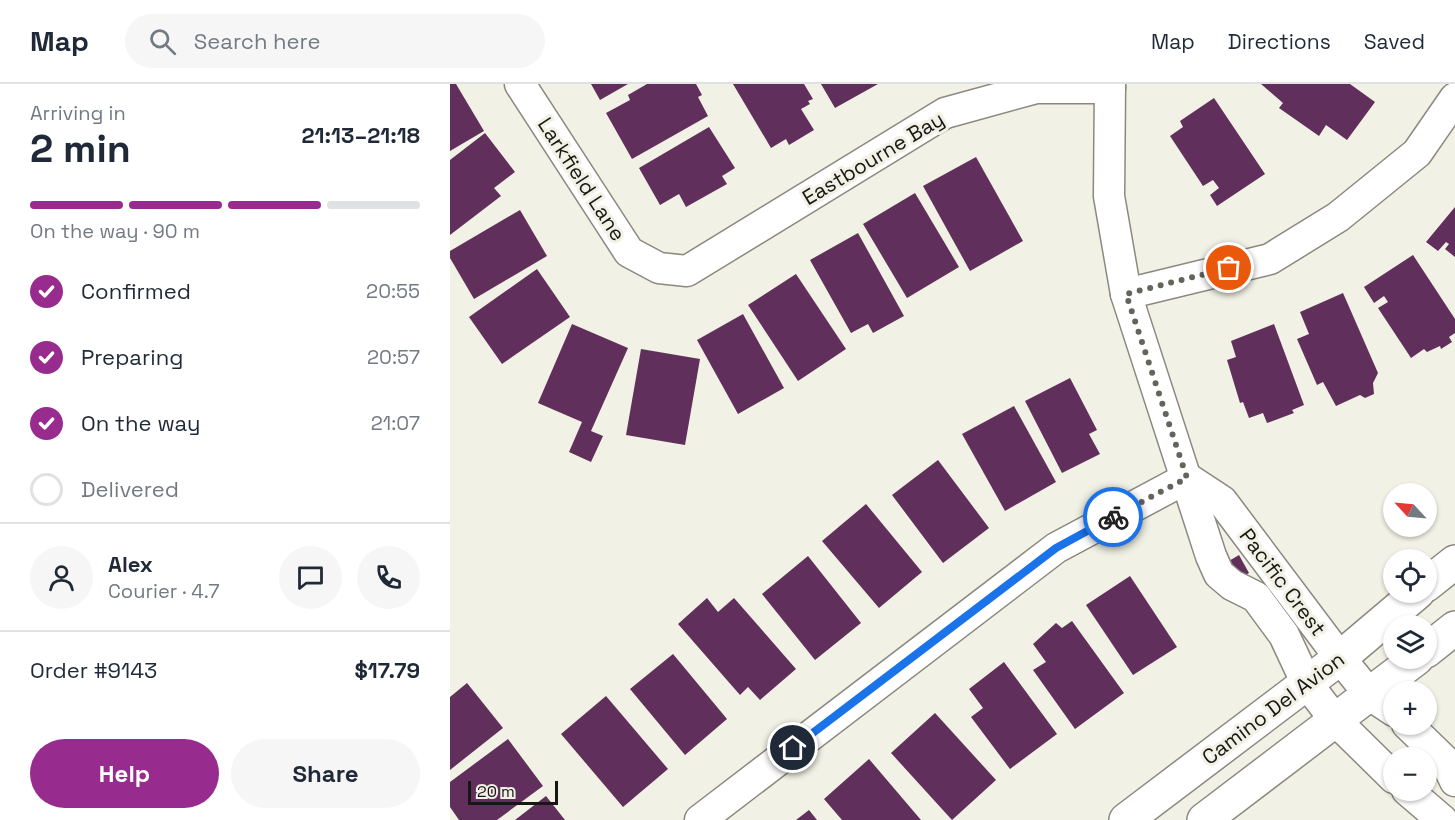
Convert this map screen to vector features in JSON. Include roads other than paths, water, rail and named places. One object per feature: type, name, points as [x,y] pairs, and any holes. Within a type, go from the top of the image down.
[{"type":"main road","points":[[1437,576],[1455,561]]},
{"type":"main road","name":"Camino Del Avion","points":[[1126,820],[1340,658],[1405,603]]},
{"type":"main road","points":[[1437,642],[1455,628]]},
{"type":"main road","points":[[1204,820],[1335,720],[1382,703],[1408,669]]},
{"type":"street","name":"Larkfield Lane","points":[[520,84],[630,252],[659,268],[687,271]]},
{"type":"street","name":"Eastbourne Bay","points":[[687,271],[945,113],[1035,88],[1110,86]]},
{"type":"street","name":"Pacific Crest","points":[[1110,86],[1109,196],[1126,294],[1211,556],[1219,574],[1232,585],[1256,597],[1284,635],[1306,682],[1335,720],[1383,767]]},
{"type":"street","points":[[1126,294],[1270,259],[1338,217],[1417,153],[1455,98]]},
{"type":"street","name":"Pacific Crest","points":[[1187,478],[1222,501],[1340,658],[1382,703]]},
{"type":"street","points":[[700,820],[1056,548],[1187,478]]},
{"type":"street","points":[[1418,735],[1446,762],[1455,781]]},
{"type":"street","points":[[1420,801],[1442,820]]}]
